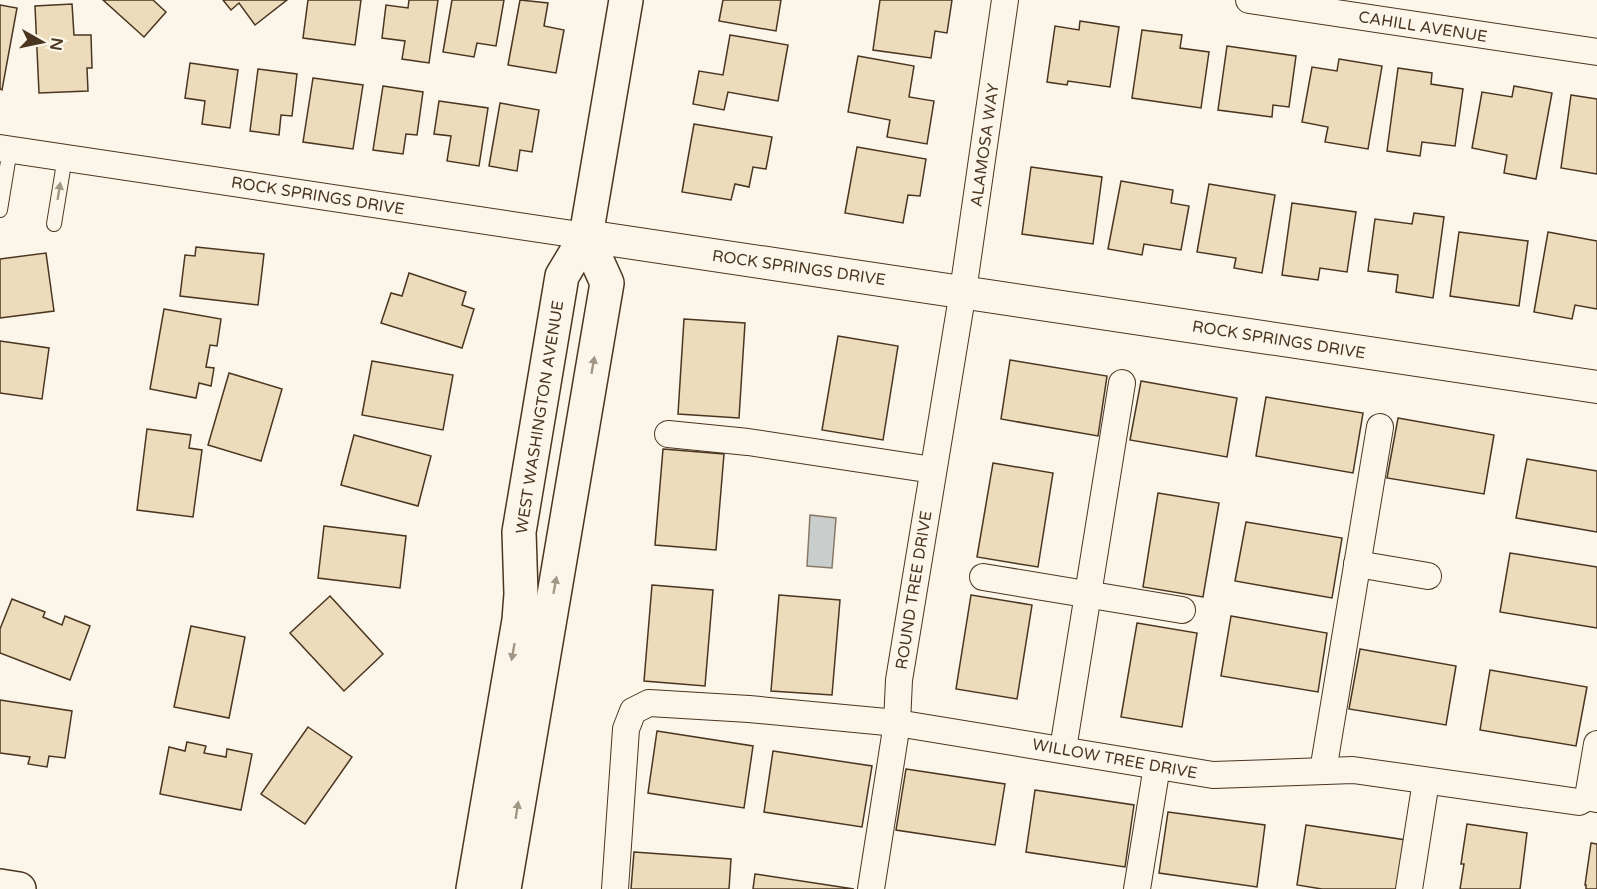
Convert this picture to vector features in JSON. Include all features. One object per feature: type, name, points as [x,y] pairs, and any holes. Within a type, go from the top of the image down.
[{"type":"main road","name":"WEST WASHINGTON AVENUE","points":[[491,877],[519,620],[521,594],[519,532],[562,276],[586,236],[626,0]]},
{"type":"main road","name":"WEST WASHINGTON AVENUE","points":[[491,877],[607,283],[586,236]]},
{"type":"main road","points":[[0,886],[19,889]]},
{"type":"street","name":"ALAMOSA WAY","points":[[963,291],[1005,0]]},
{"type":"street","name":"CAHILL AVENUE","points":[[1250,0],[1345,7],[1597,52]]},
{"type":"street","name":"ROCK SPRINGS DRIVE","points":[[5,149],[1597,387]]},
{"type":"street","name":"ROUND TREE DRIVE","points":[[871,889],[897,723],[898,680],[963,291]]},
{"type":"street","points":[[1063,748],[1086,594],[1122,383]]},
{"type":"street","points":[[1323,771],[1380,427]]},
{"type":"street","points":[[668,434],[748,442],[933,470]]},
{"type":"street","points":[[1357,564],[1428,576]]},
{"type":"street","points":[[983,577],[1182,610]]},
{"type":"street","name":"WILLOW TREE DRIVE","points":[[615,889],[626,729],[633,711],[650,703],[750,709],[897,723],[1063,748],[1213,775],[1353,770],[1579,802],[1593,798]]},
{"type":"street","points":[[1593,798],[1597,744]]},
{"type":"street","points":[[1137,889],[1157,766]]},
{"type":"street","points":[[1409,889],[1426,781]]},
{"type":"lane","points":[[0,210],[5,149]]},
{"type":"lane","points":[[54,224],[65,157]]},
{"type":"shaded area","points":[[810,515],[836,518],[832,568],[807,566]]},
{"type":"building","points":[[103,0],[153,0],[166,12],[144,37]]},
{"type":"building","points":[[223,0],[287,0],[255,25],[239,3],[231,10]]},
{"type":"building","points":[[308,0],[361,0],[355,45],[303,38]]},
{"type":"building","points":[[409,0],[438,0],[429,63],[402,59],[405,41],[382,38],[386,5],[408,8]]},
{"type":"building","points":[[452,0],[504,0],[496,46],[477,43],[474,57],[443,52]]},
{"type":"building","points":[[520,0],[548,3],[544,26],[564,30],[556,73],[508,65]]},
{"type":"building","points":[[723,0],[781,0],[776,31],[719,21]]},
{"type":"building","points":[[880,0],[952,0],[947,33],[935,31],[931,58],[873,50]]},
{"type":"building","points":[[72,4],[74,35],[91,35],[92,68],[87,68],[88,91],[39,93],[35,6]]},
{"type":"building","points":[[0,5],[17,8],[2,90],[0,89]]},
{"type":"building","points":[[1080,21],[1119,27],[1110,87],[1068,81],[1067,85],[1047,82],[1055,26],[1079,30]]},
{"type":"building","points":[[1142,30],[1182,35],[1180,48],[1209,52],[1201,108],[1132,98]]},
{"type":"building","points":[[730,35],[788,45],[778,101],[728,92],[724,110],[693,104],[699,71],[723,75]]},
{"type":"building","points":[[1227,46],[1296,56],[1289,107],[1273,105],[1272,117],[1218,110]]},
{"type":"building","points":[[858,56],[914,66],[909,97],[934,101],[927,144],[887,137],[890,120],[848,112]]},
{"type":"building","points":[[1339,59],[1382,66],[1368,149],[1325,142],[1328,127],[1302,122],[1312,67],[1337,71]]},
{"type":"building","points":[[190,63],[238,70],[230,128],[202,124],[205,101],[185,98]]},
{"type":"building","points":[[1398,68],[1432,73],[1431,84],[1463,89],[1455,146],[1422,142],[1420,156],[1387,151]]},
{"type":"building","points":[[258,69],[297,74],[292,116],[281,115],[279,135],[250,131]]},
{"type":"building","points":[[313,78],[363,85],[353,149],[303,142]]},
{"type":"building","points":[[383,86],[423,92],[417,135],[406,134],[403,154],[373,150]]},
{"type":"building","points":[[1514,86],[1552,93],[1536,179],[1504,173],[1507,155],[1472,148],[1482,92],[1512,97]]},
{"type":"building","points":[[1571,95],[1597,99],[1597,174],[1561,168]]},
{"type":"building","points":[[439,101],[488,108],[479,166],[447,161],[451,136],[434,134]]},
{"type":"building","points":[[500,103],[539,110],[532,152],[520,150],[517,171],[489,166]]},
{"type":"building","points":[[694,124],[772,137],[766,169],[753,167],[749,187],[735,184],[731,200],[682,192]]},
{"type":"building","points":[[857,147],[926,159],[920,196],[908,195],[903,223],[845,213]]},
{"type":"building","points":[[1031,167],[1102,177],[1093,244],[1022,234]]},
{"type":"building","points":[[1121,181],[1173,190],[1171,203],[1189,206],[1181,250],[1144,244],[1142,255],[1108,249]]},
{"type":"building","points":[[1209,184],[1275,195],[1262,273],[1234,268],[1236,258],[1197,252]]},
{"type":"building","points":[[1292,203],[1356,212],[1347,272],[1320,268],[1318,280],[1282,275]]},
{"type":"building","points":[[1414,213],[1444,217],[1433,298],[1396,292],[1398,275],[1368,271],[1375,219],[1412,224]]},
{"type":"building","points":[[1459,232],[1528,241],[1519,306],[1450,296]]},
{"type":"building","points":[[1548,232],[1597,241],[1597,309],[1575,305],[1572,319],[1534,312]]},
{"type":"building","points":[[196,247],[264,254],[258,305],[180,296],[185,255],[195,256]]},
{"type":"building","points":[[46,253],[54,311],[0,318],[0,259]]},
{"type":"building","points":[[409,273],[466,292],[462,305],[474,309],[462,348],[381,323],[391,293],[402,296]]},
{"type":"building","points":[[164,309],[221,319],[217,346],[210,345],[206,367],[214,368],[211,386],[199,383],[196,398],[150,389]]},
{"type":"building","points":[[684,319],[745,323],[739,418],[678,414]]},
{"type":"building","points":[[838,336],[898,346],[883,440],[822,430]]},
{"type":"building","points":[[0,341],[49,348],[42,399],[0,393]]},
{"type":"building","points":[[1010,360],[1107,376],[1098,436],[1001,419]]},
{"type":"building","points":[[372,361],[453,375],[443,430],[362,415]]},
{"type":"building","points":[[229,373],[282,389],[261,461],[208,445]]},
{"type":"building","points":[[1141,381],[1237,398],[1227,457],[1130,440]]},
{"type":"building","points":[[1266,397],[1363,413],[1353,473],[1256,456]]},
{"type":"building","points":[[1398,418],[1494,435],[1484,494],[1387,478]]},
{"type":"building","points":[[147,429],[191,435],[189,448],[202,450],[193,517],[137,510]]},
{"type":"building","points":[[354,435],[431,456],[418,506],[341,485]]},
{"type":"building","points":[[663,449],[724,454],[716,550],[655,545]]},
{"type":"building","points":[[1527,459],[1597,471],[1597,532],[1516,518]]},
{"type":"building","points":[[993,463],[1053,473],[1038,567],[977,557]]},
{"type":"building","points":[[1158,493],[1219,503],[1203,597],[1143,587]]},
{"type":"building","points":[[1246,522],[1342,538],[1332,598],[1235,581]]},
{"type":"building","points":[[324,526],[406,536],[400,588],[318,578]]},
{"type":"building","points":[[1510,553],[1597,567],[1597,628],[1500,612]]},
{"type":"building","points":[[652,585],[713,590],[705,686],[644,681]]},
{"type":"building","points":[[779,595],[840,600],[832,695],[771,691]]},
{"type":"building","points":[[971,595],[1032,605],[1017,699],[956,689]]},
{"type":"building","points":[[330,596],[383,654],[344,691],[290,633]]},
{"type":"building","points":[[12,599],[45,612],[43,617],[62,625],[65,616],[90,626],[70,680],[0,653],[0,629]]},
{"type":"building","points":[[1231,616],[1327,633],[1318,692],[1221,676]]},
{"type":"building","points":[[1137,623],[1197,633],[1182,727],[1121,717]]},
{"type":"building","points":[[191,626],[245,637],[229,718],[174,707]]},
{"type":"building","points":[[1360,649],[1456,666],[1446,725],[1349,709]]},
{"type":"building","points":[[1490,670],[1587,687],[1576,746],[1480,730]]},
{"type":"building","points":[[0,700],[72,711],[65,758],[49,756],[47,767],[28,764],[30,757],[0,753]]},
{"type":"building","points":[[308,727],[352,757],[305,824],[261,794]]},
{"type":"building","points":[[657,731],[753,746],[744,808],[648,793]]},
{"type":"building","points":[[187,742],[206,746],[204,753],[226,757],[227,749],[252,754],[241,810],[160,794],[169,747],[185,751]]},
{"type":"building","points":[[773,751],[872,766],[862,827],[764,812]]},
{"type":"building","points":[[906,769],[1005,784],[995,845],[896,830]]},
{"type":"building","points":[[1035,790],[1134,805],[1125,867],[1026,852]]},
{"type":"building","points":[[1168,812],[1265,825],[1257,887],[1159,873]]},
{"type":"building","points":[[1467,824],[1527,833],[1520,889],[1460,889]]},
{"type":"building","points":[[1306,825],[1406,840],[1398,889],[1322,889],[1297,885]]},
{"type":"building","points":[[1591,843],[1597,844],[1597,889],[1586,889],[1585,885]]},
{"type":"building","points":[[634,852],[731,859],[729,889],[631,889]]},
{"type":"building","points":[[755,874],[854,889],[753,889]]}]
